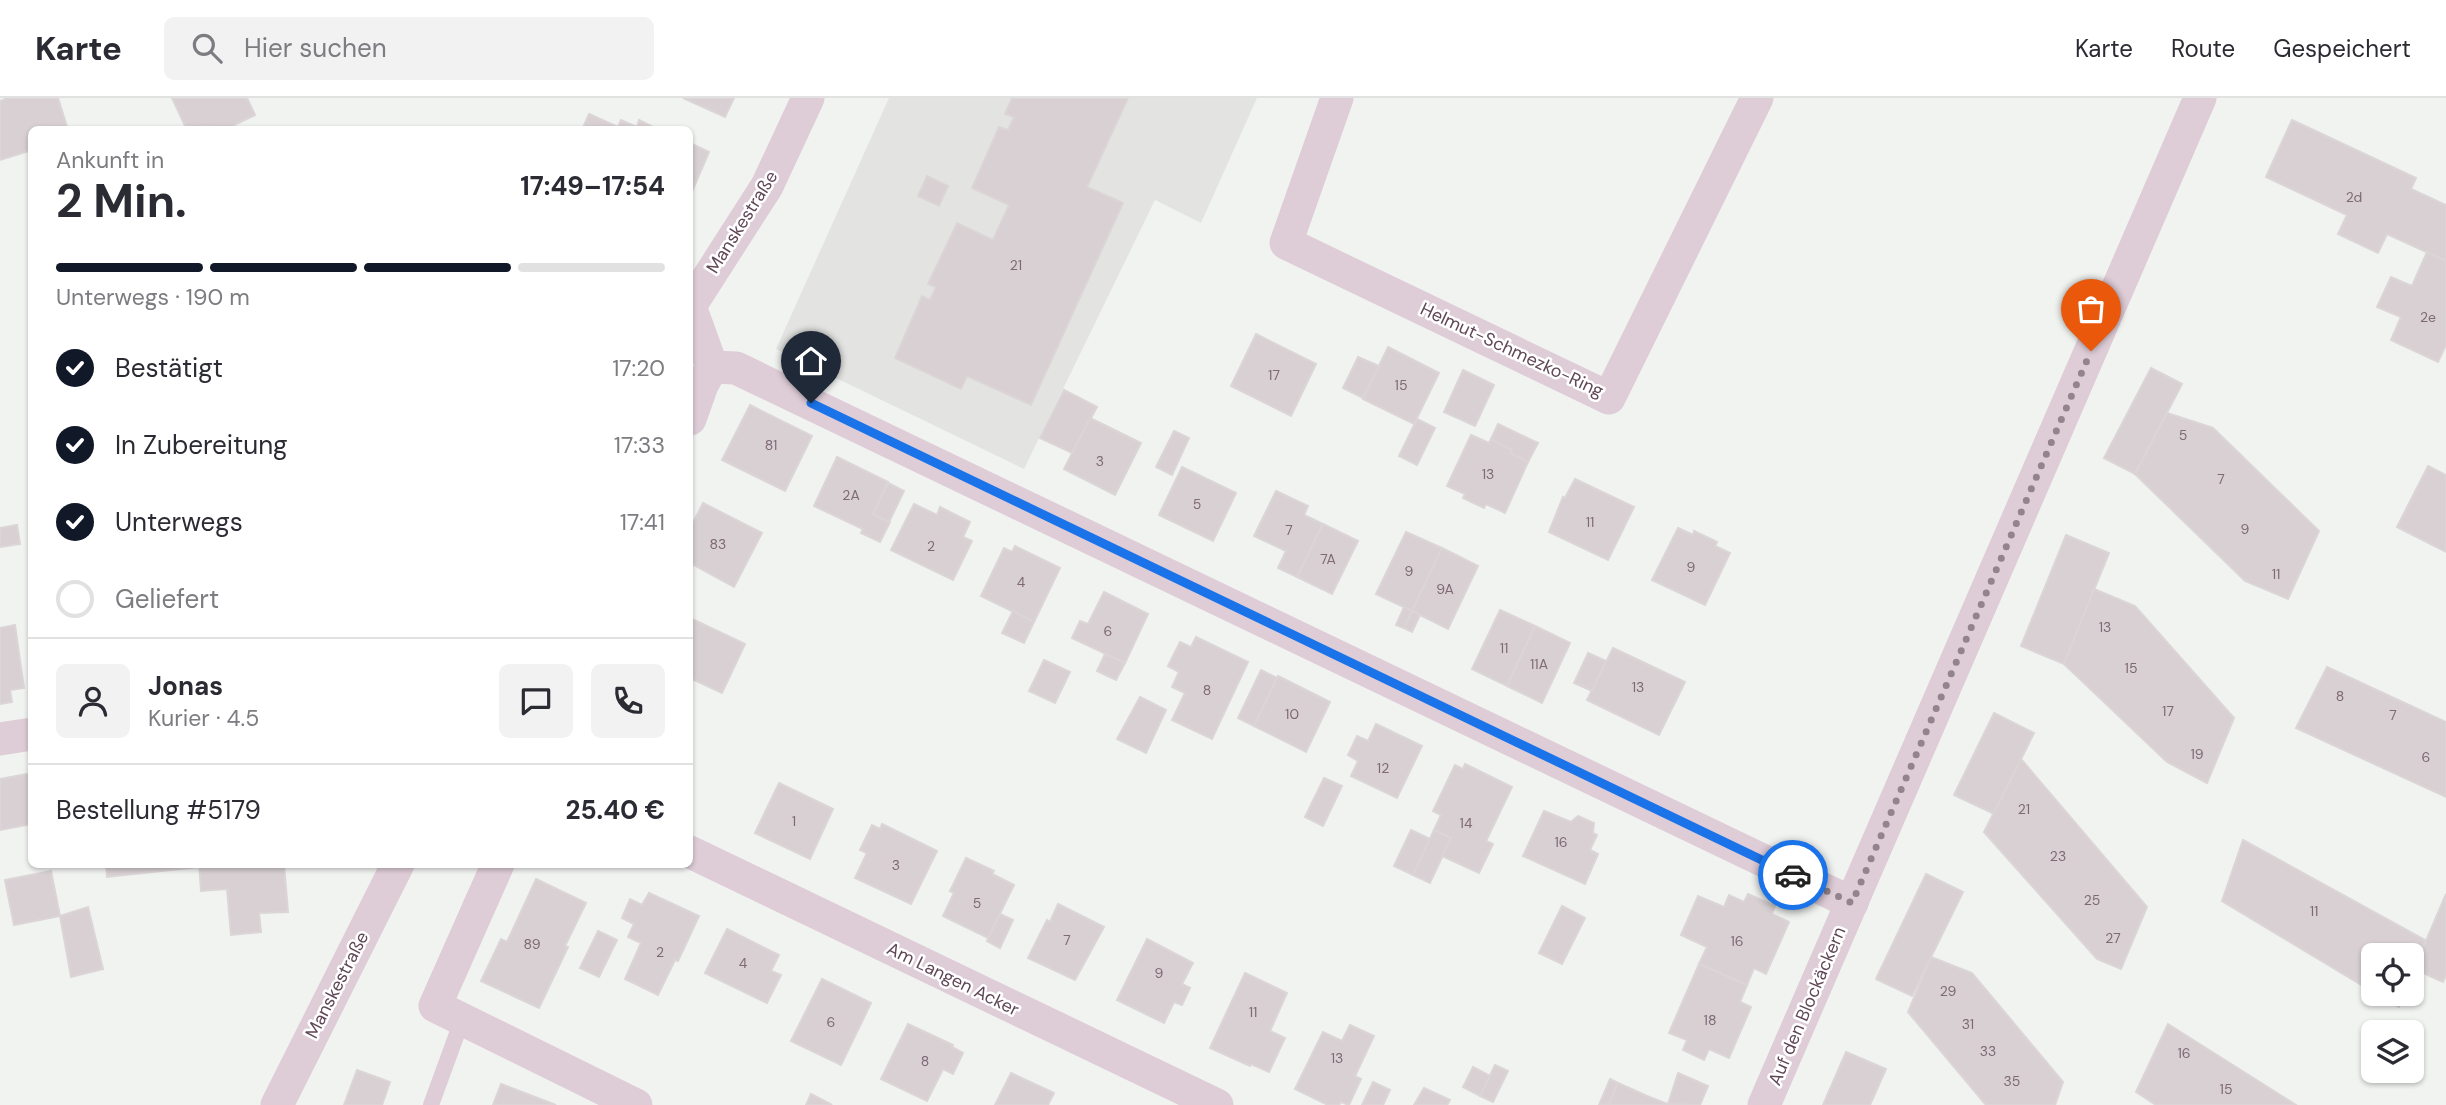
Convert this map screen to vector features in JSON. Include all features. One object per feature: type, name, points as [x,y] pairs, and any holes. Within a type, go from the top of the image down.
[{"type":"street","name":"Manskestraße","points":[[693,301],[767,186],[808,98]]},
{"type":"street","name":"Helmut-Schmezko-Ring","points":[[1332,100],[1286,243],[1609,398],[1757,98]]},
{"type":"street","name":"Auf den Blockäckern","points":[[1765,1105],[2200,98]]},
{"type":"street","name":"Manskestraße","points":[[693,314],[712,367]]},
{"type":"street","points":[[693,410],[712,367],[736,368],[1852,903]]},
{"type":"street","points":[[0,738],[28,734]]},
{"type":"street","name":"Am Langen Acker","points":[[693,853],[1217,1105]]},
{"type":"street","name":"Manskestraße","points":[[277,1105],[396,868]]},
{"type":"street","points":[[496,868],[435,1006],[636,1105]]},
{"type":"lane","points":[[431,1105],[462,1020]]},
{"type":"shaded area","points":[[889,98],[1257,98],[1201,223],[1155,200],[1024,469],[776,349]]},
{"type":"building","points":[[8,98],[58,98],[67,126],[28,126],[28,151],[0,160],[0,101]]},
{"type":"building","points":[[172,98],[247,98],[255,115],[234,126],[185,126]]},
{"type":"building","points":[[683,98],[734,98],[725,117]]},
{"type":"building","points":[[1012,98],[1128,98],[1087,187],[1123,203],[1031,405],[967,376],[961,389],[895,358],[922,296],[930,300],[936,287],[928,284],[957,223],[993,240],[1009,205],[972,188],[999,127],[1008,130],[1014,117],[1005,114]]},
{"type":"building","points":[[589,114],[616,126],[584,126]]},
{"type":"building","points":[[621,120],[635,126],[618,126]]},
{"type":"building","points":[[639,120],[651,126],[637,126]]},
{"type":"building","points":[[2292,120],[2416,178],[2411,189],[2446,205],[2446,261],[2387,234],[2378,253],[2338,234],[2347,215],[2266,177]]},
{"type":"building","points":[[693,144],[709,152],[693,189]]},
{"type":"building","points":[[927,176],[948,186],[939,206],[918,196]]},
{"type":"building","points":[[2427,252],[2446,261],[2446,345],[2438,362],[2391,340],[2401,317],[2377,307],[2391,277],[2412,286]]},
{"type":"building","points":[[1256,334],[1316,364],[1291,416],[1231,386]]},
{"type":"building","points":[[1388,347],[1439,373],[1414,424],[1363,399]]},
{"type":"building","points":[[1358,357],[1379,366],[1363,398],[1343,388]]},
{"type":"building","points":[[2151,368],[2182,384],[2135,474],[2104,458]]},
{"type":"building","points":[[1463,370],[1494,385],[1475,426],[1444,412]]},
{"type":"building","points":[[1064,390],[1097,407],[1072,453],[1040,438]]},
{"type":"building","points":[[750,405],[812,436],[785,491],[722,460]]},
{"type":"building","points":[[2167,413],[2213,428],[2319,531],[2288,599],[2245,581],[2135,474]]},
{"type":"building","points":[[1090,418],[1141,443],[1115,495],[1064,469]]},
{"type":"building","points":[[1417,419],[1435,428],[1417,465],[1399,456]]},
{"type":"building","points":[[1498,424],[1538,443],[1528,462],[1491,439]]},
{"type":"building","points":[[1174,431],[1189,438],[1172,475],[1156,467]]},
{"type":"building","points":[[1471,435],[1489,443],[1491,439],[1528,462],[1505,513],[1486,504],[1484,508],[1463,498],[1465,494],[1447,486]]},
{"type":"building","points":[[837,457],[888,482],[873,514],[890,522],[880,542],[861,533],[863,529],[814,506]]},
{"type":"building","points":[[2428,466],[2446,475],[2446,552],[2397,527]]},
{"type":"building","points":[[1182,467],[1236,493],[1213,541],[1159,515]]},
{"type":"building","points":[[1575,479],[1634,507],[1608,560],[1549,532],[1563,497],[1565,498]]},
{"type":"building","points":[[888,483],[904,491],[889,522],[873,514]]},
{"type":"building","points":[[1276,491],[1308,506],[1304,515],[1323,524],[1297,577],[1278,568],[1286,551],[1254,536]]},
{"type":"building","points":[[703,503],[762,533],[734,587],[693,565],[693,523]]},
{"type":"building","points":[[914,504],[937,515],[940,507],[970,522],[963,537],[972,541],[953,580],[891,550]]},
{"type":"building","points":[[1323,524],[1358,541],[1332,594],[1297,577]]},
{"type":"building","points":[[17,525],[20,544],[0,547],[0,528]]},
{"type":"building","points":[[1678,528],[1693,535],[1694,531],[1717,542],[1715,546],[1730,553],[1705,605],[1652,580]]},
{"type":"building","points":[[1406,532],[1442,548],[1412,611],[1376,594]]},
{"type":"building","points":[[2066,535],[2109,553],[2064,664],[2021,646]]},
{"type":"building","points":[[1015,546],[1060,568],[1034,622],[981,596],[1004,548],[1012,552]]},
{"type":"building","points":[[1442,548],[1478,566],[1448,629],[1412,611]]},
{"type":"building","points":[[2094,589],[2135,606],[2234,718],[2207,783],[2167,762],[2064,664]]},
{"type":"building","points":[[1104,592],[1148,614],[1125,663],[1072,638],[1080,621],[1088,624]]},
{"type":"building","points":[[1404,607],[1412,611],[1404,628],[1396,625]]},
{"type":"building","points":[[1500,610],[1535,626],[1507,686],[1472,669]]},
{"type":"building","points":[[1013,611],[1034,622],[1024,643],[1002,633]]},
{"type":"building","points":[[1412,611],[1420,615],[1412,632],[1404,628]]},
{"type":"building","points":[[693,619],[745,644],[722,693],[693,679]]},
{"type":"building","points":[[15,625],[24,688],[10,690],[12,702],[0,704],[0,628]]},
{"type":"building","points":[[1535,626],[1570,643],[1542,703],[1507,686]]},
{"type":"building","points":[[1196,637],[1248,662],[1212,739],[1172,720],[1185,693],[1172,687],[1179,672],[1168,666],[1180,642],[1191,647]]},
{"type":"building","points":[[1613,648],[1685,682],[1659,735],[1587,700]]},
{"type":"building","points":[[1588,653],[1606,661],[1592,691],[1574,683]]},
{"type":"building","points":[[1105,654],[1125,663],[1116,680],[1097,671]]},
{"type":"building","points":[[1044,660],[1070,672],[1055,703],[1029,691]]},
{"type":"building","points":[[2327,667],[2446,722],[2446,797],[2296,728]]},
{"type":"building","points":[[1261,670],[1277,678],[1254,726],[1238,718]]},
{"type":"building","points":[[1278,676],[1330,702],[1306,752],[1254,726]]},
{"type":"building","points":[[1140,697],[1166,710],[1146,753],[1117,739]]},
{"type":"building","points":[[1994,713],[2034,733],[1994,814],[1954,795]]},
{"type":"building","points":[[1376,724],[1422,746],[1397,798],[1351,776],[1358,761],[1348,755],[1357,736],[1368,741]]},
{"type":"building","points":[[2021,759],[2147,907],[2121,969],[2097,959],[1984,832]]},
{"type":"building","points":[[1465,764],[1512,787],[1486,841],[1493,844],[1479,873],[1442,856],[1451,838],[1434,830],[1441,815],[1433,811],[1455,765],[1463,769]]},
{"type":"building","points":[[28,774],[28,825],[0,830],[0,779]]},
{"type":"building","points":[[1324,778],[1342,786],[1323,826],[1305,817]]},
{"type":"building","points":[[779,783],[833,809],[810,859],[755,833]]},
{"type":"building","points":[[1544,811],[1571,822],[1578,816],[1594,823],[1593,833],[1597,835],[1590,850],[1598,854],[1585,884],[1523,856]]},
{"type":"building","points":[[882,824],[937,851],[911,904],[855,878],[867,853],[860,850],[872,825],[880,829]]},
{"type":"building","points":[[1411,830],[1430,839],[1413,875],[1394,866]]},
{"type":"building","points":[[1434,830],[1451,838],[1430,883],[1413,875]]},
{"type":"building","points":[[2243,840],[2425,940],[2424,943],[2361,943],[2361,985],[2222,901]]},
{"type":"building","points":[[966,858],[994,871],[992,874],[1014,885],[988,938],[943,916],[954,893],[950,891]]},
{"type":"building","points":[[106,868],[189,868],[107,877]]},
{"type":"building","points":[[199,868],[284,868],[288,912],[259,913],[261,932],[231,935],[227,889],[201,891]]},
{"type":"building","points":[[51,871],[60,916],[14,925],[5,880]]},
{"type":"building","points":[[1926,874],[1963,892],[1912,996],[1876,979]]},
{"type":"building","points":[[536,879],[586,903],[539,1008],[481,981],[501,939],[507,942]]},
{"type":"building","points":[[649,893],[699,916],[658,995],[625,979],[641,943],[628,937],[634,924],[622,918],[630,899],[642,905]]},
{"type":"building","points":[[1748,894],[1775,906],[1772,914],[1789,922],[1766,974],[1754,968],[1747,985],[1699,964],[1707,947],[1681,935],[1698,896],[1724,907],[1729,895],[1744,902]]},
{"type":"building","points":[[2446,894],[2446,975],[2443,982],[2424,973],[2424,946]]},
{"type":"building","points":[[1058,904],[1104,927],[1075,980],[1028,958]]},
{"type":"building","points":[[1562,906],[1585,918],[1562,964],[1539,953]]},
{"type":"building","points":[[88,907],[103,969],[71,977],[60,916]]},
{"type":"building","points":[[1000,914],[1013,920],[1000,948],[987,941]]},
{"type":"building","points":[[727,929],[779,955],[771,971],[781,975],[767,1003],[705,973]]},
{"type":"building","points":[[598,931],[617,940],[599,977],[580,968]]},
{"type":"building","points":[[1147,939],[1193,963],[1182,984],[1190,988],[1182,1005],[1174,1002],[1164,1023],[1117,1000]]},
{"type":"building","points":[[1931,957],[1972,973],[2063,1082],[2055,1105],[1986,1105],[1908,1012]]},
{"type":"building","points":[[1699,964],[1747,985],[1740,1002],[1751,1007],[1729,1058],[1709,1049],[1704,1060],[1683,1050],[1687,1040],[1669,1033]]},
{"type":"building","points":[[1245,973],[1287,993],[1270,1031],[1285,1038],[1269,1072],[1210,1048]]},
{"type":"building","points":[[822,979],[871,1003],[841,1065],[791,1041]]},
{"type":"building","points":[[908,1024],[953,1045],[952,1047],[963,1053],[953,1074],[943,1069],[927,1101],[881,1079]]},
{"type":"building","points":[[2168,1024],[2296,1105],[2156,1105],[2136,1092]]},
{"type":"building","points":[[1350,1025],[1374,1036],[1355,1076],[1361,1079],[1349,1105],[1341,1102],[1339,1105],[1328,1105],[1295,1089],[1323,1032],[1342,1041]]},
{"type":"building","points":[[1846,1052],[1886,1069],[1870,1105],[1823,1105]]},
{"type":"building","points":[[1495,1065],[1508,1071],[1493,1102],[1480,1096]]},
{"type":"building","points":[[1473,1067],[1490,1076],[1480,1096],[1463,1087]]},
{"type":"building","points":[[357,1070],[390,1082],[382,1105],[344,1105]]},
{"type":"building","points":[[1011,1073],[1054,1093],[1048,1105],[995,1105]]},
{"type":"building","points":[[1678,1073],[1708,1086],[1700,1105],[1668,1104]]},
{"type":"building","points":[[1610,1079],[1618,1083],[1609,1104],[1599,1105]]},
{"type":"building","points":[[1373,1082],[1390,1090],[1383,1105],[1362,1105]]},
{"type":"building","points":[[1618,1083],[1670,1105],[1606,1105],[1609,1104]]},
{"type":"building","points":[[501,1084],[556,1105],[493,1105]]},
{"type":"building","points":[[1424,1088],[1450,1100],[1447,1105],[1414,1105]]},
{"type":"building","points":[[811,1094],[832,1105],[806,1105]]},
{"type":"way so far","points":[[1793,875],[1852,903],[2091,351]]},
{"type":"route","points":[[811,403],[1793,875]]}]
